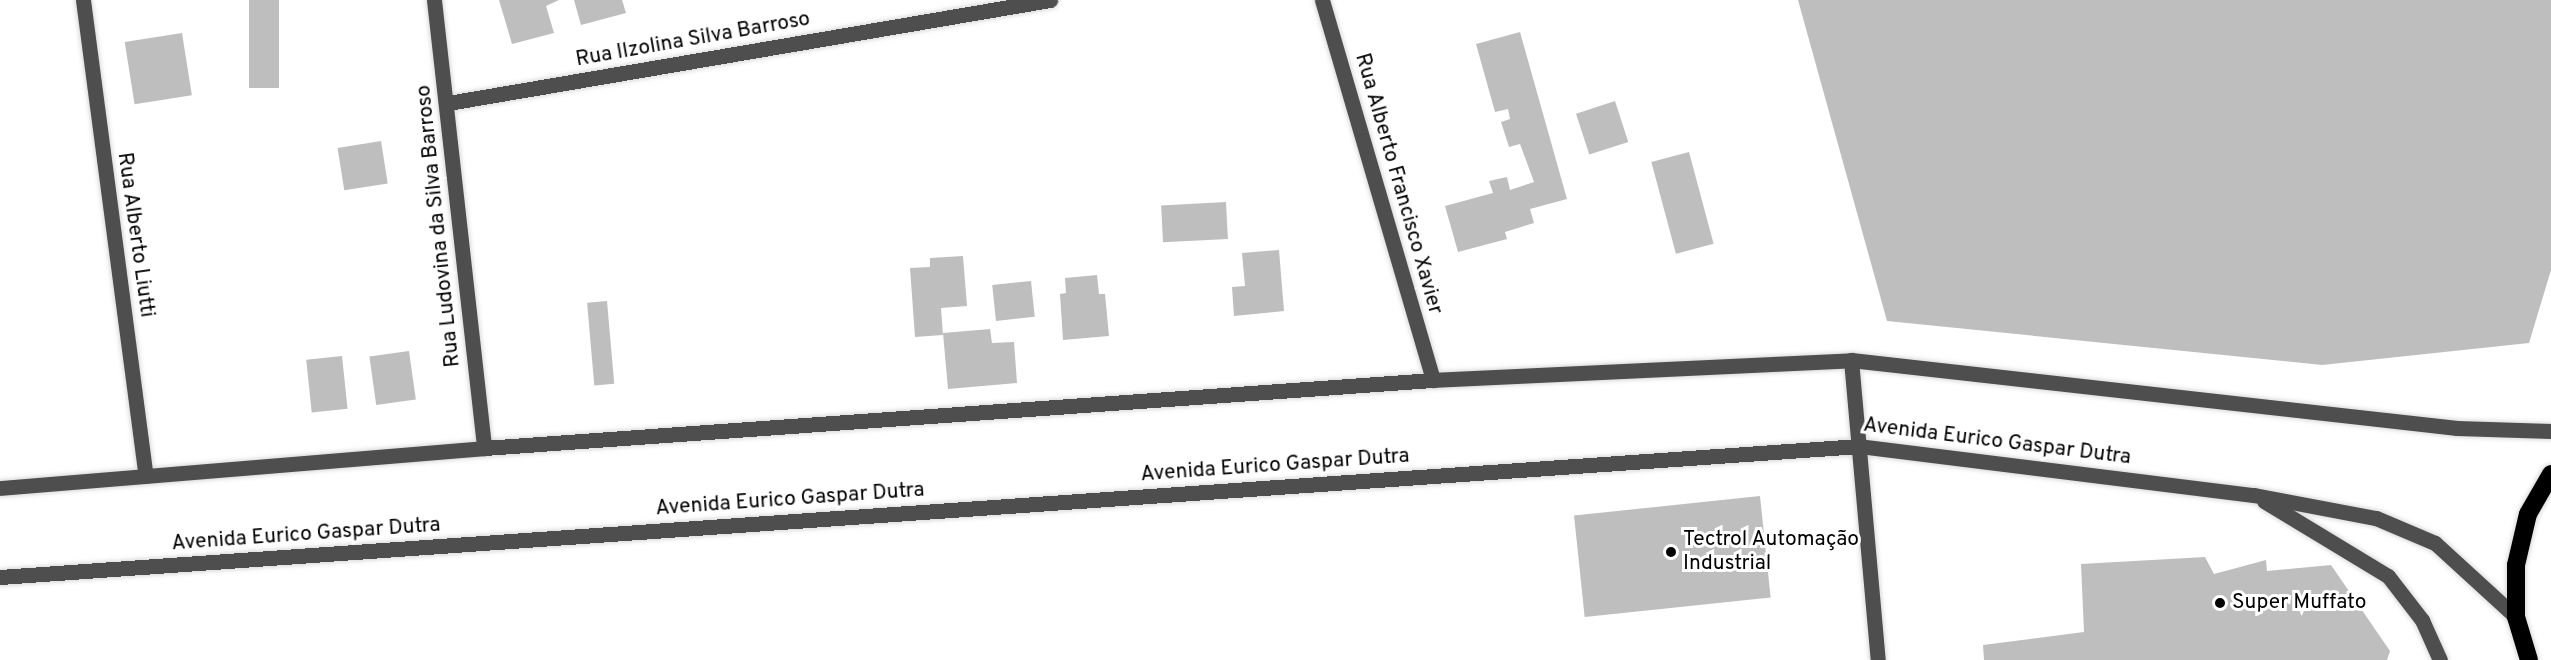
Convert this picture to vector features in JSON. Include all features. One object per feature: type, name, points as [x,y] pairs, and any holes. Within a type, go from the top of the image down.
[{"type":"highway","points":[[2529,660],[2516,617],[2516,565],[2528,514],[2551,474]]},
{"type":"street","name":"Rua Alberto Liutti","points":[[83,0],[146,476]]},
{"type":"street","name":"Rua Ludovina da Silva Barroso","points":[[434,0],[448,104],[484,448]]},
{"type":"street","name":"Rua Ilzolina Silva Barroso","points":[[448,104],[1050,0]]},
{"type":"street","name":"Rua Alberto Francisco Xavier","points":[[1322,0],[1433,380]]},
{"type":"street","points":[[0,488],[484,448],[1433,380],[1851,360],[2457,428],[2551,431]]},
{"type":"street","points":[[1851,360],[1878,660]]},
{"type":"street","name":"Avenida Eurico Gaspar Dutra","points":[[0,577],[1859,446],[2254,495],[2376,518],[2435,543],[2516,617]]},
{"type":"street","points":[[2254,495],[2388,576],[2422,620],[2440,660]]},
{"type":"building","points":[[249,0],[279,0],[279,88],[249,88]]},
{"type":"building","points":[[499,0],[559,0],[546,6],[554,33],[512,44]]},
{"type":"building","points":[[574,0],[622,0],[626,13],[581,25]]},
{"type":"building","points":[[1798,0],[2551,0],[2551,270],[2529,343],[2322,365],[1887,321]]},
{"type":"building","points":[[1520,32],[1567,199],[1530,209],[1534,223],[1505,232],[1507,239],[1458,252],[1445,206],[1493,193],[1489,181],[1507,177],[1510,190],[1534,182],[1520,144],[1509,147],[1501,122],[1510,119],[1508,109],[1495,112],[1476,44]]},
{"type":"building","points":[[182,33],[192,95],[135,104],[125,42]]},
{"type":"building","points":[[1615,101],[1628,142],[1589,155],[1576,114]]},
{"type":"building","points":[[381,141],[388,183],[344,190],[338,148]]},
{"type":"building","points":[[1689,152],[1714,244],[1676,254],[1651,162]]},
{"type":"building","points":[[1226,202],[1228,239],[1163,242],[1161,205]]},
{"type":"building","points":[[1279,250],[1284,311],[1234,316],[1232,287],[1245,286],[1242,253]]},
{"type":"building","points":[[963,256],[967,306],[941,308],[943,335],[915,337],[910,268],[930,267],[930,258]]},
{"type":"building","points":[[1097,275],[1099,294],[1105,294],[1109,336],[1063,340],[1060,294],[1066,293],[1065,278]]},
{"type":"building","points":[[1031,281],[1035,317],[996,321],[992,285]]},
{"type":"building","points":[[607,301],[614,384],[594,385],[587,303]]},
{"type":"building","points":[[990,329],[992,343],[1014,342],[1017,383],[948,389],[943,333]]},
{"type":"building","points":[[409,351],[416,400],[376,405],[369,357]]},
{"type":"building","points":[[342,356],[348,409],[312,412],[306,360]]},
{"type":"building","name":"Tectrol Automação Industrial","points":[[1760,496],[1771,597],[1585,617],[1574,516]]},
{"type":"building","name":"Super Muffato","points":[[2205,557],[2214,574],[2266,560],[2267,571],[2331,565],[2390,651],[2387,660],[1984,660],[1983,645],[2084,632],[2081,564]]},
{"type":"place","name":"Tectrol Automação Industrial","points":[[1671,552]]},
{"type":"place","name":"Super Muffato","points":[[2220,603]]}]
